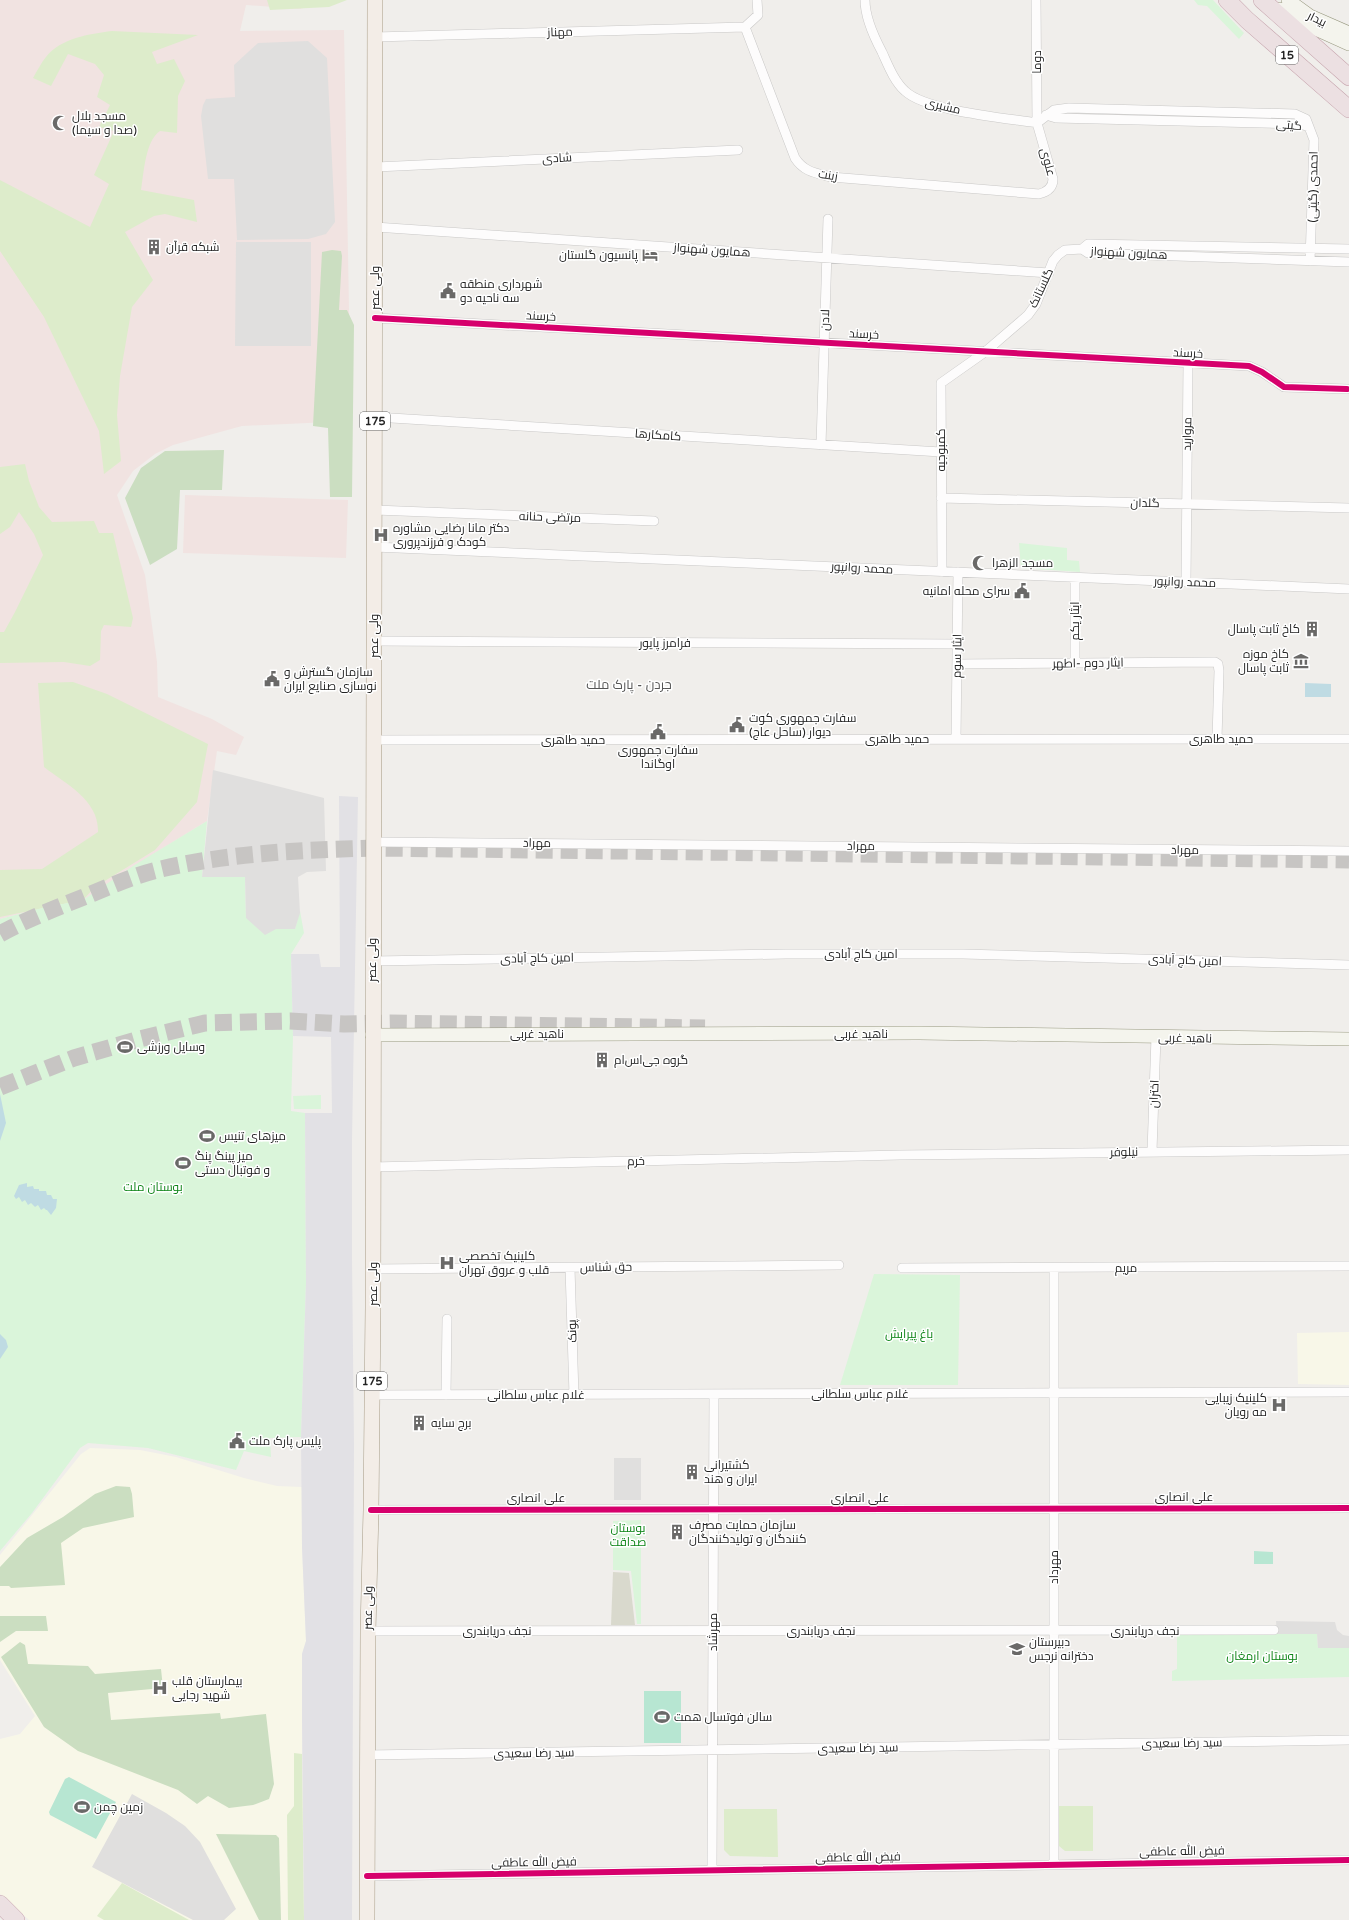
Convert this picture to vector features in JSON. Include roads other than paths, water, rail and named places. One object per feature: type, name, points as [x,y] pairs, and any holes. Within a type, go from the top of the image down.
[{"type":"highway","name":"15","points":[[1227,0],[1247,20],[1349,109]]},
{"type":"highway","name":"15","points":[[1262,0],[1349,77]]},
{"type":"highway","points":[[0,1904],[16,1920]]},
{"type":"main road","name":"ولی عصر","points":[[367,1920],[368,1631],[371,1510],[373,1269],[372,1035],[376,167],[375,0]]},
{"type":"main road","points":[[1267,0],[1307,24],[1349,44]]},
{"type":"main road","name":"بیدار","points":[[1288,0],[1310,16],[1349,33]]},
{"type":"main road","points":[[1332,94],[1349,117]]},
{"type":"main road","name":"ناهید غربی","points":[[372,1035],[919,1034],[1349,1039]]},
{"type":"street","points":[[745,27],[758,15],[757,0]]},
{"type":"street","name":"مشیری","points":[[865,0],[865,8],[877,42],[898,84],[906,92],[930,105],[1037,123]]},
{"type":"street","name":"دوما","points":[[1036,0],[1037,123]]},
{"type":"street","name":"مهناز","points":[[375,37],[745,27]]},
{"type":"street","name":"زینت","points":[[745,27],[795,158],[804,169],[831,176],[1039,194]]},
{"type":"street","name":"گیتی","points":[[1037,123],[1046,115],[1058,109],[1069,108],[1295,114],[1306,119],[1309,127]]},
{"type":"street","name":"علوی","points":[[1037,123],[1053,179],[1053,184],[1049,190],[1039,194]]},
{"type":"street","name":"احمدی (گیتی)","points":[[1309,127],[1314,140],[1312,249]]},
{"type":"street","name":"شادی","points":[[376,167],[738,150]]},
{"type":"street","name":"لادن","points":[[821,445],[828,218]]},
{"type":"street","name":"همایون شهنواز","points":[[375,227],[1049,273]]},
{"type":"street","name":"همایون شهنواز","points":[[1086,249],[1349,250]]},
{"type":"street","name":"همایون شهنواز","points":[[1086,249],[1349,262]]},
{"type":"street","name":"گلستانک","points":[[985,352],[1028,315],[1036,304],[1053,261],[1058,255],[1065,250],[1086,249]]},
{"type":"street","points":[[1310,261],[1312,249]]},
{"type":"street","name":"خرسند","points":[[375,318],[1256,368],[1284,387],[1347,389]]},
{"type":"street","name":"کمبوجیه","points":[[942,572],[941,383],[985,352]]},
{"type":"street","name":"مروارید","points":[[1186,582],[1188,364]]},
{"type":"street","name":"کامکارها","points":[[375,417],[941,452]]},
{"type":"street","name":"گلدان","points":[[941,498],[1349,508]]},
{"type":"street","name":"مرتضی حنانه","points":[[375,510],[654,521]]},
{"type":"street","name":"محمد روانپور","points":[[374,547],[1349,589]]},
{"type":"street","name":"ایثار سوم","points":[[956,739],[958,572]]},
{"type":"street","name":"ایثار یکم","points":[[1075,578],[1075,663]]},
{"type":"street","name":"فرامرز پایور","points":[[374,641],[958,644]]},
{"type":"street","name":"ایثار دوم -اطهر","points":[[957,664],[1211,662],[1218,664],[1217,739]]},
{"type":"street","name":"حمید طاهری","points":[[373,740],[1349,739]]},
{"type":"street","name":"مهراد","points":[[373,842],[1349,851]]},
{"type":"street","name":"امین کاج آبادی","points":[[373,961],[786,954],[963,954],[1349,965]]},
{"type":"street","name":"اختران","points":[[1152,1151],[1156,1037]]},
{"type":"street","name":"نیلوفر","points":[[900,1155],[1349,1150]]},
{"type":"street","name":"خرم","points":[[372,1167],[900,1155]]},
{"type":"street","name":"حق شناس","points":[[373,1269],[839,1265]]},
{"type":"street","name":"مریم","points":[[902,1268],[1054,1269],[1349,1266]]},
{"type":"street","name":"پونک","points":[[570,1268],[574,1395]]},
{"type":"street","name":"مهرداد","points":[[1054,1269],[1054,1864]]},
{"type":"street","points":[[446,1395],[447,1319]]},
{"type":"street","name":"غلام عباس سلطانی","points":[[372,1395],[1349,1392]]},
{"type":"street","name":"مهرشاد","points":[[712,1870],[714,1394]]},
{"type":"street","name":"علی انصاری","points":[[371,1510],[1349,1508]]},
{"type":"street","name":"نجف دریابندری","points":[[368,1631],[1274,1630]]},
{"type":"street","name":"سید رضا سعیدی","points":[[367,1755],[1349,1740]]},
{"type":"street","name":"فیض الله عاطفی","points":[[367,1876],[1349,1860]]},
{"type":"water","points":[[1305,683],[1331,684],[1331,697],[1305,697]]},
{"type":"water","points":[[0,1094],[6,1123],[0,1141]]},
{"type":"water","points":[[27,1183],[27,1187],[33,1186],[34,1189],[39,1189],[39,1191],[46,1191],[47,1195],[51,1195],[53,1199],[57,1199],[56,1208],[51,1215],[44,1208],[41,1210],[38,1205],[35,1207],[31,1203],[28,1205],[25,1200],[22,1202],[19,1197],[16,1199],[14,1196],[19,1185]]},
{"type":"water","points":[[0,1334],[6,1340],[8,1347],[0,1359]]},
{"type":"tunnel","points":[[0,934],[44,913],[148,872],[183,864],[237,856],[292,851],[374,848],[1349,860]]},
{"type":"tunnel","points":[[0,1087],[74,1058],[136,1040],[205,1023],[290,1021],[344,1024],[390,1023],[705,1028]]},
{"type":"place","name":"مسجد بلال (صدا و سیما)","points":[[60,123]]},
{"type":"place","name":"شبکه قرآن","points":[[154,247]]},
{"type":"place","name":"پانسیون گلستان","points":[[650,255]]},
{"type":"place","name":"شهرداری منطقه سه ناحیه دو","points":[[448,291]]},
{"type":"place","name":"دکتر مانا رضایی مشاوره کودک و فرزندپروری","points":[[381,535]]},
{"type":"place","name":"مسجد الزهرا","points":[[980,563]]},
{"type":"place","name":"سرای محله امانیه","points":[[1022,591]]},
{"type":"place","name":"کاخ ثابت پاسال","points":[[1312,629]]},
{"type":"place","name":"کاخ موزه ثابت پاسال","points":[[1301,661]]},
{"type":"place","name":"سازمان گسترش و نوسازی صنایع ایران","points":[[272,679]]},
{"type":"place","name":"سفارت جمهوری کوت دیوار (ساحل عاج)","points":[[737,725]]},
{"type":"place","name":"سفارت جمهوری اوگاندا","points":[[658,732]]},
{"type":"place","name":"وسایل ورزشی","points":[[125,1047]]},
{"type":"place","name":"گروه جی‌اس‌ام","points":[[602,1060]]},
{"type":"place","name":"میزهای تنیس","points":[[207,1136]]},
{"type":"place","name":"میز پینگ پنگ و فوتبال دستی","points":[[183,1163]]},
{"type":"place","name":"کلینیک تخصصی قلب و عروق تهران","points":[[447,1263]]},
{"type":"place","name":"کلینیک زیبایی مه رویان","points":[[1279,1405]]},
{"type":"place","name":"برج سایه","points":[[419,1423]]},
{"type":"place","name":"پلیس پارک ملت","points":[[237,1441]]},
{"type":"place","name":"کشتیرانی ایران و هند","points":[[692,1472]]},
{"type":"place","name":"سازمان حمایت مصرف کنندگان و تولیدکنندگان","points":[[677,1532]]},
{"type":"place","name":"دبیرستان دخترانه نرجس","points":[[1017,1649]]},
{"type":"place","name":"بیمارستان قلب شهید رجایی","points":[[160,1688]]},
{"type":"place","name":"سالن فوتسال همت","points":[[662,1717]]},
{"type":"place","name":"زمین چمن","points":[[82,1807]]},
{"type":"district","name":"جردن - پارک ملت","points":[[629,684]]},
{"type":"park label","name":"بوستان ملت","points":[[153,1187]]},
{"type":"park label","name":"باغ پیرایش","points":[[909,1334]]},
{"type":"park label","name":"بوستان صداقت","points":[[628,1535]]},
{"type":"park label","name":"بوستان ارمغان","points":[[1262,1656]]}]
